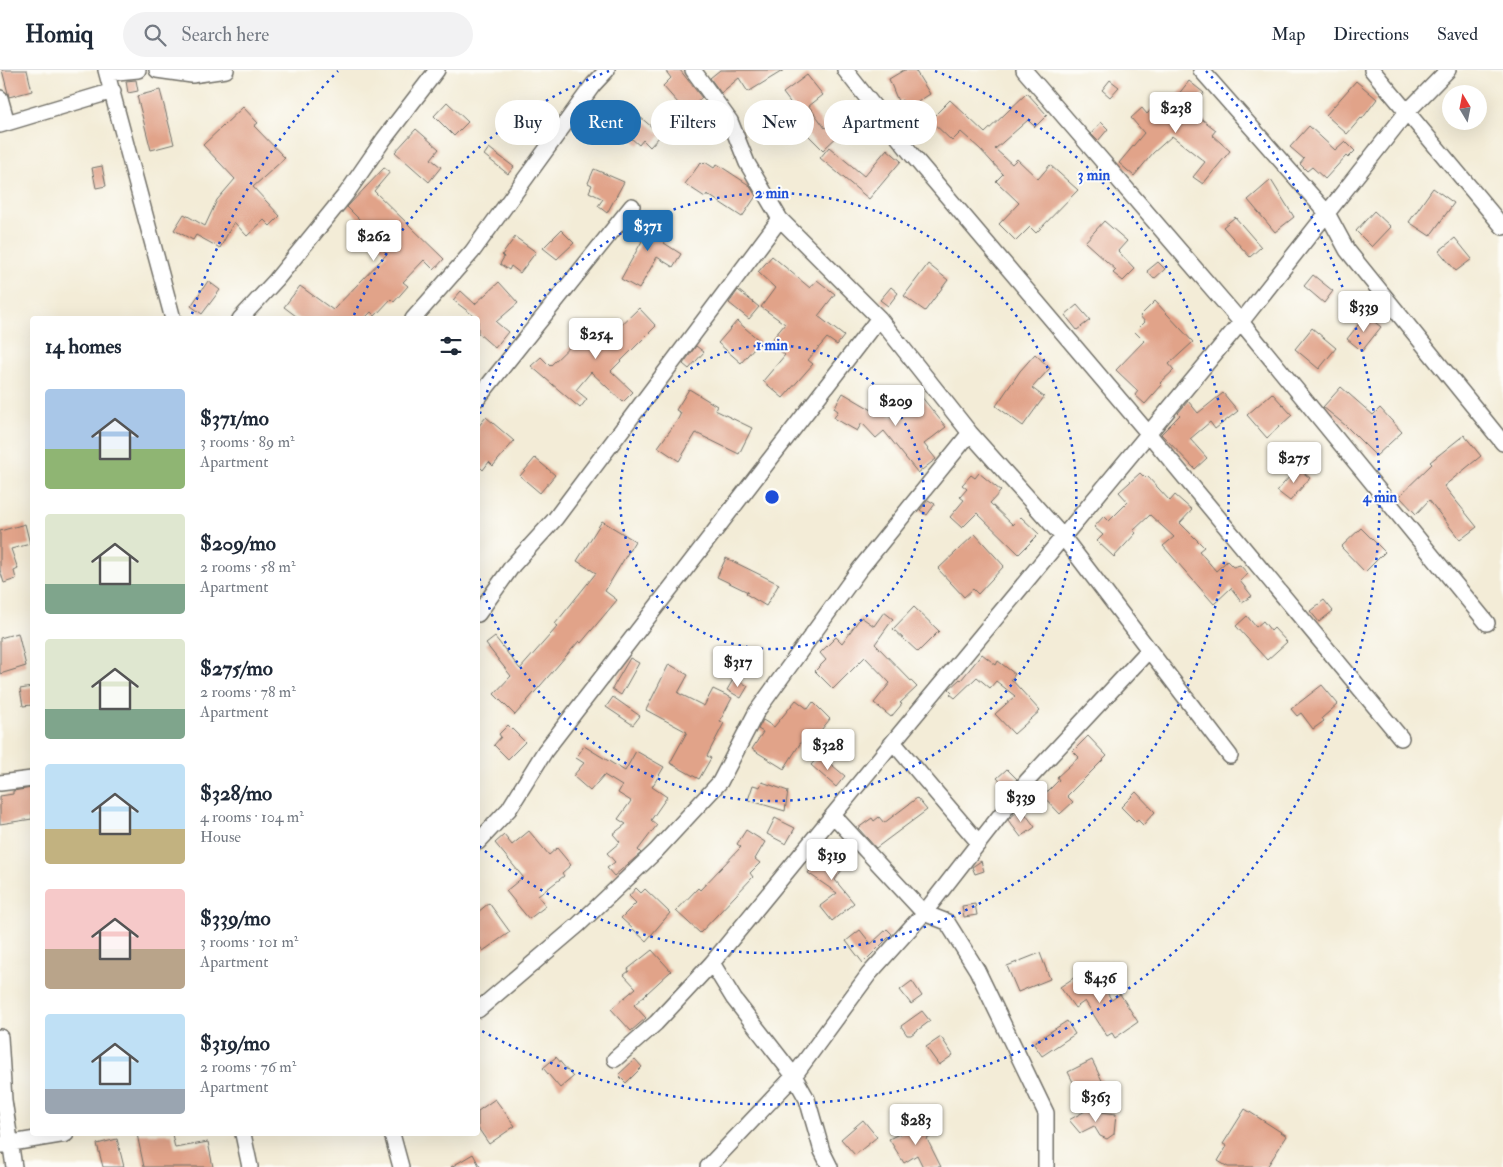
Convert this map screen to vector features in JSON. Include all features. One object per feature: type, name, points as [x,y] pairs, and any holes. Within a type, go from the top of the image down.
[{"type":"street","points":[[138,70],[106,72],[113,91],[172,316]]},
{"type":"street","points":[[157,70],[192,75],[226,70]]},
{"type":"street","points":[[243,316],[276,280],[346,194],[384,139],[437,70]]},
{"type":"street","points":[[416,316],[472,252],[593,85],[607,70]]},
{"type":"street","points":[[693,70],[730,121],[747,163],[780,219],[879,318],[970,433],[1063,538],[1230,756]]},
{"type":"street","points":[[845,70],[913,156],[1148,432],[1401,738]]},
{"type":"street","points":[[1024,70],[1241,322],[1487,624]]},
{"type":"street","points":[[1201,70],[1327,213],[1347,250],[1503,443]]},
{"type":"street","points":[[1372,70],[1406,114],[1503,227]]},
{"type":"street","points":[[614,1059],[656,1023],[712,963],[892,742],[1241,322],[1406,114],[1448,70]]},
{"type":"street","points":[[0,98],[3,124],[113,91]]},
{"type":"street","points":[[480,396],[632,206]]},
{"type":"street","points":[[480,611],[513,565],[555,519],[780,219]]},
{"type":"street","points":[[480,840],[508,809],[545,751],[879,318]]},
{"type":"street","points":[[480,1008],[578,925],[654,852],[720,782],[763,703],[859,570],[970,433]]},
{"type":"street","points":[[708,1167],[794,1076],[869,974],[924,913],[1028,781],[1149,650]]},
{"type":"street","points":[[892,742],[979,843]]},
{"type":"street","points":[[0,783],[30,779]]},
{"type":"street","points":[[832,815],[924,913],[947,922],[977,970],[1046,1113],[1046,1167]]},
{"type":"street","points":[[712,963],[734,999],[794,1076],[807,1100],[822,1151],[830,1167]]},
{"type":"street","points":[[0,1037],[6,1145],[14,1167]]},
{"type":"street","points":[[6,1145],[55,1136]]},
{"type":"street","points":[[243,1136],[250,1167]]},
{"type":"street","points":[[393,1136],[401,1167]]},
{"type":"building","points":[[2,70],[27,70],[32,91],[9,97]]},
{"type":"building","points":[[665,70],[680,70],[702,98],[700,100],[675,100],[663,86],[671,78]]},
{"type":"building","points":[[720,70],[784,70],[748,92],[739,78],[721,93],[710,78]]},
{"type":"building","points":[[904,70],[915,70],[930,94],[921,100],[898,100],[889,79]]},
{"type":"building","points":[[807,75],[823,95],[814,102],[814,100],[788,100],[783,93]]},
{"type":"building","points":[[136,80],[138,91],[128,93],[126,81]]},
{"type":"building","points":[[1110,80],[1119,87],[1110,97],[1102,90]]},
{"type":"building","points":[[1189,81],[1204,93],[1190,110],[1216,130],[1212,135],[1230,151],[1203,184],[1193,177],[1205,162],[1172,136],[1153,153],[1134,176],[1119,163],[1144,133],[1131,118],[1142,108],[1147,114],[1158,102],[1166,110]]},
{"type":"building","points":[[1356,81],[1377,99],[1362,119],[1347,134],[1326,115]]},
{"type":"building","points":[[160,90],[174,144],[151,150],[137,96]]},
{"type":"building","points":[[1027,93],[1047,115],[1035,127],[1028,120],[995,149],[1012,164],[1017,159],[1038,179],[1050,165],[1078,190],[1036,233],[1030,227],[1016,241],[999,224],[1019,203],[996,181],[1003,174],[961,132],[952,141],[937,127],[937,113],[950,100],[985,133]]},
{"type":"building","points":[[447,102],[468,122],[454,136],[434,116]]},
{"type":"building","points":[[243,107],[258,123],[254,126],[285,158],[253,187],[280,216],[270,226],[264,220],[247,236],[234,222],[220,248],[196,235],[193,240],[174,230],[184,214],[205,226],[217,200],[235,179],[203,145]]},
{"type":"building","points":[[814,113],[824,127],[824,145],[828,145],[823,150],[814,141]]},
{"type":"building","points":[[641,118],[651,126],[652,145],[650,147],[643,140],[641,142]]},
{"type":"building","points":[[1101,122],[1108,129],[1098,141],[1091,134]]},
{"type":"building","points":[[1309,126],[1335,150],[1345,141],[1355,151],[1348,158],[1346,156],[1325,179],[1312,167],[1307,171],[1300,164],[1304,159],[1290,147]]},
{"type":"building","points":[[416,129],[439,149],[431,159],[441,167],[429,182],[395,152]]},
{"type":"building","points":[[829,147],[864,176],[887,149],[901,161],[869,199],[820,158]]},
{"type":"building","points":[[489,148],[514,167],[508,174],[484,155]]},
{"type":"building","points":[[701,162],[703,164],[705,162],[714,168],[717,164],[749,185],[756,196],[742,217],[707,194],[705,197],[685,184]]},
{"type":"building","points":[[102,166],[106,186],[96,188],[92,168]]},
{"type":"building","points":[[384,168],[390,172],[374,191],[444,259],[434,270],[424,260],[403,282],[408,286],[394,302],[391,299],[375,316],[371,312],[367,316],[296,316],[284,307],[300,286],[333,310],[387,254],[375,242],[378,239],[347,207]]},
{"type":"building","points":[[594,169],[624,182],[607,213],[598,206],[603,199],[589,192],[592,185],[588,183]]},
{"type":"building","points":[[1271,180],[1294,217],[1275,232],[1248,200]]},
{"type":"building","points":[[1433,188],[1454,203],[1430,236],[1409,222]]},
{"type":"building","points":[[1374,211],[1391,227],[1372,247],[1356,231]]},
{"type":"building","points":[[1235,217],[1261,247],[1250,257],[1223,227]]},
{"type":"building","points":[[635,218],[668,234],[664,243],[681,254],[673,267],[657,257],[639,289],[621,279],[642,241],[627,234]]},
{"type":"building","points":[[1104,221],[1127,241],[1118,251],[1135,269],[1123,281],[1113,273],[1116,270],[1085,242]]},
{"type":"building","points":[[561,230],[574,243],[557,259],[543,248]]},
{"type":"building","points":[[515,237],[536,252],[520,273],[511,266],[509,270],[500,264],[504,257],[502,255]]},
{"type":"building","points":[[1455,238],[1472,259],[1456,271],[1439,251]]},
{"type":"building","points":[[772,256],[810,288],[817,280],[835,294],[818,316],[844,336],[837,345],[827,338],[808,360],[813,364],[783,398],[763,381],[785,355],[770,342],[785,324],[761,307],[775,288],[758,272]]},
{"type":"building","points":[[1158,262],[1165,269],[1154,279],[1147,271]]},
{"type":"building","points":[[928,264],[948,280],[925,311],[904,296]]},
{"type":"building","points":[[1313,275],[1333,291],[1324,303],[1304,286]]},
{"type":"building","points":[[208,281],[220,290],[202,314],[191,306]]},
{"type":"building","points":[[499,282],[518,303],[496,322],[508,332],[495,348],[480,335],[480,316],[474,316],[453,300],[461,291],[475,304]]},
{"type":"building","points":[[891,287],[898,293],[888,306],[880,300]]},
{"type":"building","points":[[738,290],[759,307],[749,319],[729,303]]},
{"type":"building","points":[[1155,301],[1193,342],[1169,364],[1174,370],[1160,383],[1162,385],[1145,404],[1135,395],[1138,391],[1116,370],[1144,341],[1135,332],[1145,322],[1140,316]]},
{"type":"building","points":[[1077,305],[1090,320],[1077,330],[1065,315]]},
{"type":"building","points":[[639,308],[656,326],[611,371],[633,392],[623,402],[591,372],[576,390],[587,399],[580,408],[531,366],[541,357],[550,366],[585,332],[601,349],[613,333]]},
{"type":"building","points":[[1366,315],[1381,327],[1362,351],[1347,339]]},
{"type":"building","points":[[737,321],[760,341],[741,363],[718,343]]},
{"type":"building","points":[[1312,328],[1336,348],[1319,369],[1295,349]]},
{"type":"building","points":[[696,346],[704,352],[689,369],[683,364]]},
{"type":"building","points":[[1035,354],[1050,368],[1032,388],[1044,397],[1023,426],[996,406],[1020,371]]},
{"type":"building","points":[[1341,387],[1373,415],[1380,408],[1402,432],[1376,456],[1345,425],[1323,407]]},
{"type":"building","points":[[689,389],[717,406],[715,410],[752,428],[739,454],[696,433],[679,461],[658,447],[677,421],[681,413],[676,410]]},
{"type":"building","points":[[843,393],[877,413],[883,407],[892,417],[920,395],[946,427],[924,444],[936,459],[918,473],[884,431],[876,438],[862,423],[857,431],[834,418],[838,411],[834,408]]},
{"type":"building","points":[[1223,393],[1238,411],[1215,429],[1210,422],[1190,439],[1207,458],[1195,469],[1161,434],[1180,415],[1178,413],[1188,401],[1198,413]]},
{"type":"building","points":[[1272,393],[1292,415],[1267,438],[1247,415]]},
{"type":"building","points":[[486,417],[514,441],[493,466],[489,462],[483,470],[480,467],[480,424]]},
{"type":"building","points":[[1464,435],[1481,456],[1444,486],[1477,527],[1460,540],[1429,500],[1416,514],[1399,496],[1432,464],[1430,462]]},
{"type":"building","points":[[535,458],[555,475],[540,493],[520,476]]},
{"type":"building","points":[[1297,468],[1310,478],[1290,501],[1277,491]]},
{"type":"building","points":[[979,473],[1001,491],[990,503],[1013,525],[1021,517],[1039,534],[1019,554],[977,513],[962,528],[950,517],[964,500],[960,497],[967,489],[962,485],[971,475],[975,478]]},
{"type":"building","points":[[1140,473],[1145,478],[1147,476],[1170,501],[1175,495],[1192,510],[1180,523],[1204,547],[1199,551],[1216,571],[1227,561],[1233,567],[1240,565],[1248,574],[1240,581],[1252,596],[1242,602],[1231,588],[1214,604],[1163,546],[1174,537],[1150,515],[1133,531],[1136,533],[1114,557],[1097,541],[1103,535],[1094,527],[1104,516],[1109,521],[1128,502],[1119,492]]},
{"type":"building","points":[[928,500],[935,504],[927,515],[920,510]]},
{"type":"building","points":[[602,521],[635,541],[605,591],[617,600],[581,643],[579,641],[515,715],[494,694],[511,676],[486,644],[495,637],[520,669],[558,626],[555,624],[596,573],[577,561]]},
{"type":"building","points":[[25,524],[30,544],[11,549],[18,569],[14,571],[16,579],[4,583],[0,570],[0,531]]},
{"type":"building","points":[[1361,528],[1385,552],[1365,572],[1341,547]]},
{"type":"building","points":[[975,534],[1004,566],[978,594],[973,589],[964,597],[938,569]]},
{"type":"building","points":[[726,558],[779,584],[766,606],[746,594],[748,592],[717,577]]},
{"type":"building","points":[[1324,600],[1333,611],[1319,622],[1310,611]]},
{"type":"building","points":[[914,607],[939,631],[918,652],[893,629]]},
{"type":"building","points":[[884,612],[893,619],[875,644],[917,687],[900,703],[902,704],[891,717],[874,703],[890,683],[865,657],[833,689],[815,671],[826,660],[820,653],[836,637],[842,643],[861,617],[874,626]]},
{"type":"building","points":[[1247,616],[1256,627],[1263,621],[1271,631],[1274,628],[1287,642],[1267,660],[1236,626]]},
{"type":"building","points":[[18,633],[26,666],[0,674],[0,638]]},
{"type":"building","points":[[982,654],[996,665],[998,661],[1015,674],[1011,679],[1040,711],[1014,734],[995,714],[1015,696],[996,681],[990,688],[977,677],[955,698],[950,694],[952,692],[949,689],[961,680]]},
{"type":"building","points":[[630,658],[639,663],[621,695],[612,689]]},
{"type":"building","points":[[669,664],[688,675],[678,693],[704,706],[713,689],[732,698],[720,721],[724,723],[707,756],[711,758],[699,779],[670,763],[687,732],[646,710]]},
{"type":"building","points":[[734,678],[748,686],[741,698],[727,690]]},
{"type":"building","points":[[1322,685],[1338,704],[1322,718],[1324,721],[1313,729],[1301,713],[1297,716],[1291,709]]},
{"type":"building","points":[[30,687],[30,705],[23,706],[20,689]]},
{"type":"building","points":[[613,697],[640,716],[633,725],[606,707]]},
{"type":"building","points":[[796,700],[808,709],[813,702],[830,719],[809,745],[803,739],[784,769],[752,749],[763,732],[758,729],[763,720],[774,727]]},
{"type":"building","points":[[508,725],[525,742],[508,759],[494,745],[501,737],[499,734]]},
{"type":"building","points":[[1088,736],[1107,756],[1067,796],[1073,802],[1060,814],[1043,796],[1059,780],[1057,777],[1079,757],[1073,751]]},
{"type":"building","points":[[584,746],[625,771],[636,751],[664,767],[652,787],[667,797],[651,820],[657,825],[638,850],[641,853],[614,876],[607,868],[615,862],[607,853],[620,842],[613,834],[626,824],[618,819],[631,801],[618,793],[622,786],[604,775],[590,791],[573,776],[584,763],[576,758]]},
{"type":"building","points":[[820,755],[845,776],[836,787],[811,765]]},
{"type":"building","points":[[1007,769],[1017,779],[1008,790],[997,778]]},
{"type":"building","points":[[762,782],[788,791],[785,811],[748,800],[753,785],[760,787]]},
{"type":"building","points":[[30,788],[30,819],[0,824],[0,796],[13,794],[13,791]]},
{"type":"building","points":[[1136,792],[1155,812],[1143,825],[1138,820],[1136,822],[1121,807]]},
{"type":"building","points":[[917,798],[927,810],[876,848],[858,828],[872,818],[874,821],[879,817],[884,823]]},
{"type":"building","points":[[1021,808],[1035,827],[1021,837],[1008,820]]},
{"type":"building","points":[[775,818],[795,828],[786,844],[767,834]]},
{"type":"building","points":[[746,830],[765,842],[755,859],[760,863],[750,873],[753,877],[700,933],[676,911],[698,888],[700,890],[741,847],[737,844]]},
{"type":"building","points":[[529,831],[549,855],[557,848],[571,865],[562,873],[564,876],[538,896],[546,906],[529,919],[506,891],[523,877],[495,843],[504,835],[512,845]]},
{"type":"building","points":[[828,845],[849,859],[835,880],[854,903],[832,921],[820,906],[837,893],[808,873]]},
{"type":"building","points":[[981,861],[984,871],[975,874],[972,867]]},
{"type":"building","points":[[636,888],[641,893],[645,889],[670,913],[646,941],[621,918],[636,903],[629,896]]},
{"type":"building","points":[[489,903],[510,932],[483,951],[480,947],[480,910]]},
{"type":"building","points":[[975,904],[977,915],[964,917],[962,906]]},
{"type":"building","points":[[887,929],[892,934],[863,963],[846,941],[860,930],[871,944]]},
{"type":"building","points":[[652,950],[671,971],[634,1005],[646,1018],[631,1031],[611,1009],[636,988],[624,975],[629,971],[628,969]]},
{"type":"building","points":[[1040,953],[1050,979],[1018,992],[1007,966]]},
{"type":"building","points":[[1091,970],[1112,1000],[1120,994],[1138,1022],[1115,1038],[1112,1033],[1107,1036],[1085,1001],[1075,1008],[1060,987],[1078,975],[1080,978]]},
{"type":"building","points":[[912,981],[922,996],[911,1004],[900,990]]},
{"type":"building","points":[[922,1011],[930,1021],[911,1035],[907,1035],[901,1026]]},
{"type":"building","points":[[1067,1021],[1075,1034],[1042,1056],[1033,1043]]},
{"type":"building","points":[[941,1037],[953,1055],[939,1065],[926,1047]]},
{"type":"building","points":[[556,1057],[573,1077],[560,1088],[543,1068]]},
{"type":"building","points":[[635,1059],[642,1067],[626,1083],[618,1075]]},
{"type":"building","points":[[1092,1060],[1111,1099],[1090,1109],[1078,1085],[1075,1086],[1068,1072]]},
{"type":"building","points":[[495,1099],[515,1126],[489,1144],[480,1131],[480,1110]]},
{"type":"building","points":[[1245,1109],[1287,1136],[1267,1167],[1228,1167],[1218,1161],[1227,1146],[1223,1144]]},
{"type":"building","points":[[1087,1110],[1116,1114],[1114,1134],[1107,1139],[1100,1136],[1094,1126],[1080,1133],[1069,1120]]},
{"type":"building","points":[[863,1120],[877,1137],[855,1155],[841,1139]]},
{"type":"building","points":[[919,1124],[922,1128],[927,1125],[933,1135],[927,1139],[941,1167],[923,1167],[917,1155],[904,1163],[889,1139]]},
{"type":"building","points":[[137,1136],[172,1136],[175,1148],[208,1142],[213,1167],[144,1167]]},
{"type":"building","points":[[117,1139],[124,1167],[103,1167],[97,1144]]},
{"type":"building","points":[[473,1154],[480,1167],[451,1167]]}]
